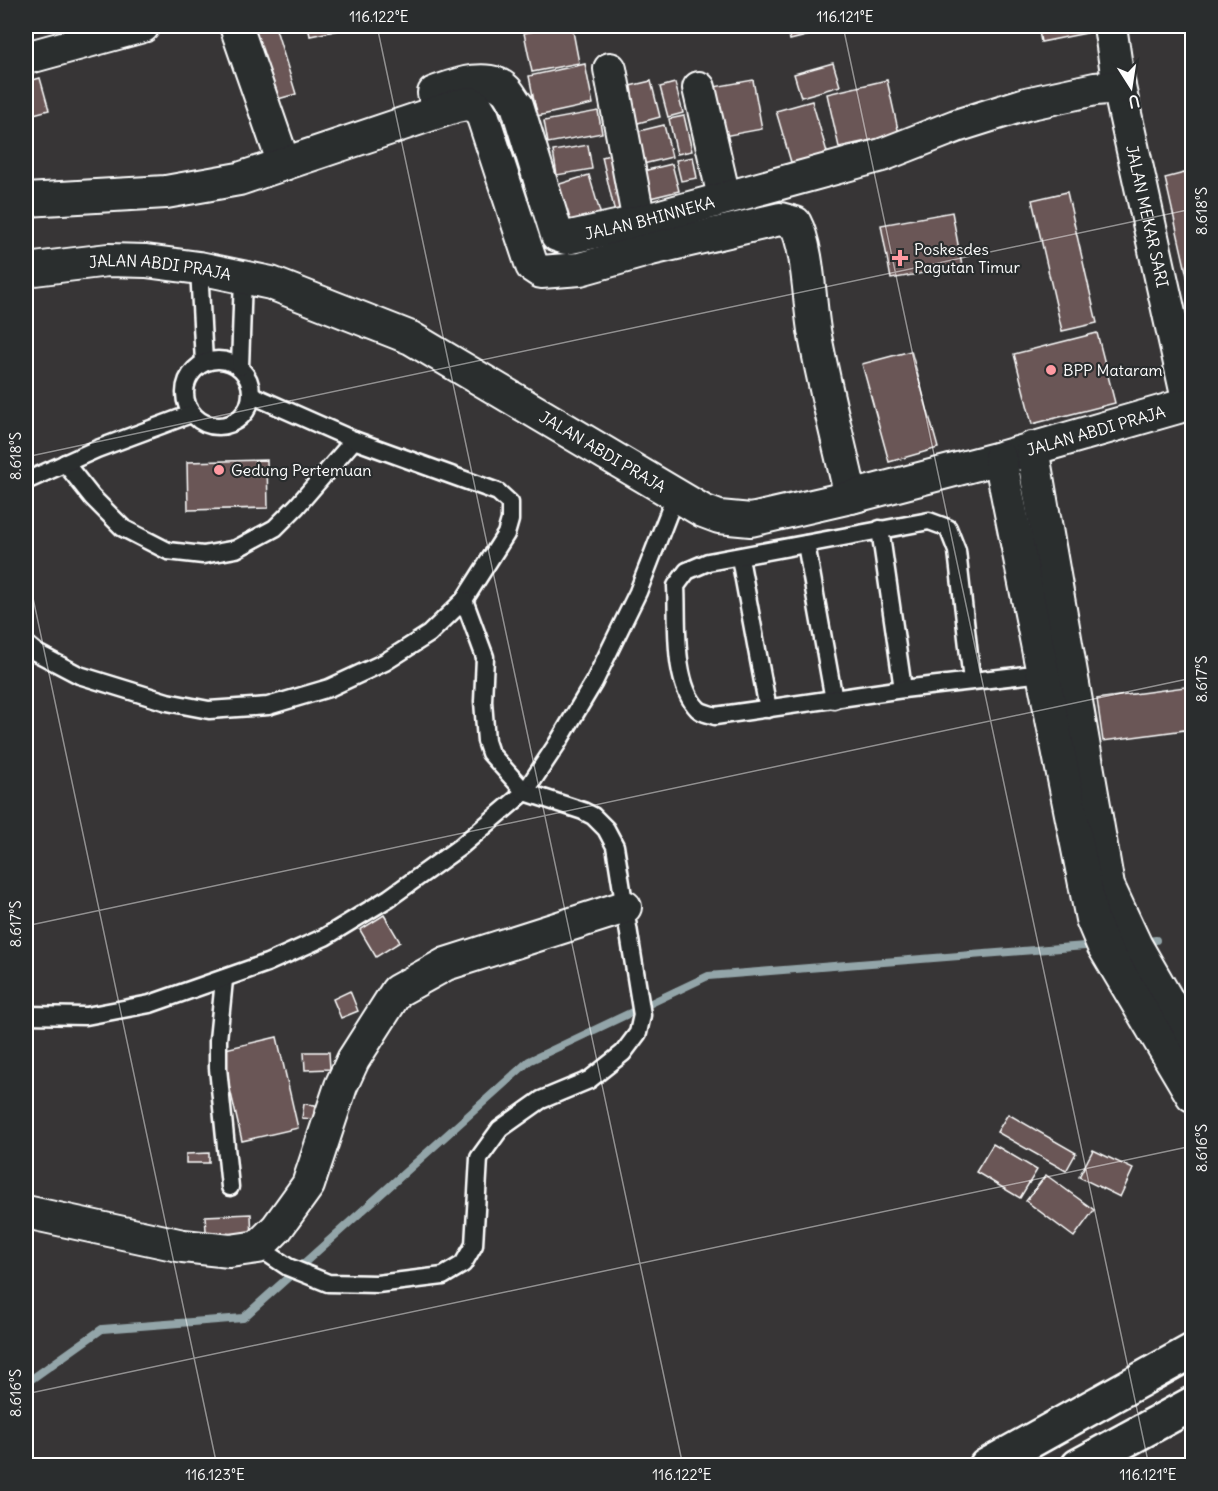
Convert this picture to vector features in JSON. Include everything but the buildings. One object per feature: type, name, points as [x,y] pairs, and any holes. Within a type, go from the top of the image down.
[{"type":"highway","points":[[986,1466],[1192,1351]]},
{"type":"highway","points":[[1078,1466],[1192,1404]]},
{"type":"street","points":[[26,58],[143,26]]},
{"type":"street","points":[[236,26],[281,154]]},
{"type":"street","name":"JALAN MEKAR SARI","points":[[1110,26],[1119,87],[1191,403]]},
{"type":"street","points":[[610,69],[639,222]]},
{"type":"street","name":"JALAN BHINNEKA","points":[[281,154],[316,138],[449,88],[477,82],[496,83],[506,90],[517,105],[557,235],[566,238],[639,222],[882,155],[956,126],[1026,104],[1095,89],[1119,87]]},
{"type":"street","points":[[699,88],[724,197]]},
{"type":"street","points":[[26,200],[127,195],[202,187],[239,179],[281,154],[456,106],[471,104],[477,107],[485,123],[532,266],[541,272],[568,271],[595,266],[651,249],[780,219],[795,223],[803,249],[815,335],[851,497]]},
{"type":"street","name":"JALAN ABDI PRAJA","points":[[26,270],[108,260],[146,261],[199,268],[271,283],[411,338],[703,511],[719,517],[751,520],[851,497],[1000,458],[1191,403]]},
{"type":"street","points":[[1032,448],[1108,886],[1106,916]]},
{"type":"street","points":[[1000,458],[1044,673],[1106,916],[1192,1095]]},
{"type":"street","points":[[26,1212],[183,1246],[230,1251],[258,1247],[278,1228],[308,1185],[341,1086],[353,1060],[397,991],[446,964],[626,914]]},
{"type":"street","points":[[1122,949],[1192,1043]]},
{"type":"lane","points":[[199,268],[204,362]]},
{"type":"lane","points":[[240,367],[243,277]]},
{"type":"lane","points":[[223,360],[240,367],[249,380],[252,395],[245,414],[228,425],[208,426],[191,414],[183,395],[188,375],[204,362],[223,360]]},
{"type":"lane","points":[[26,644],[37,653],[79,675],[167,702],[209,710],[268,706],[329,688],[384,662],[429,634],[464,600],[506,534],[510,520],[510,503],[498,492],[354,440],[252,395]]},
{"type":"lane","points":[[26,481],[97,448],[191,414]]},
{"type":"lane","points":[[65,463],[92,497],[123,528],[168,551],[203,555],[236,549],[275,528],[354,440]]},
{"type":"lane","points":[[26,1015],[86,1016],[150,1004],[224,980],[325,937],[389,898],[460,848],[525,792],[557,744],[594,682],[638,592],[676,494]]},
{"type":"lane","points":[[972,681],[957,551],[948,528],[929,521],[740,558],[708,562],[687,571],[676,586],[680,668],[688,696],[700,711],[716,716],[1044,673]]},
{"type":"lane","points":[[880,529],[903,690]]},
{"type":"lane","points":[[806,544],[834,700]]},
{"type":"lane","points":[[740,558],[768,709]]},
{"type":"lane","points":[[258,1247],[288,1267],[328,1283],[376,1284],[443,1276],[463,1264],[474,1245],[479,1158],[500,1129],[541,1100],[589,1080],[623,1053],[638,1033],[642,1015],[615,846],[606,829],[593,816],[525,792],[490,753],[486,741],[483,701],[485,657],[464,600]]},
{"type":"lane","points":[[224,980],[218,1040],[218,1068],[230,1187]]},
{"type":"waterway","points":[[1140,942],[1156,940]]},
{"type":"waterway","points":[[26,1383],[102,1329],[243,1318],[529,1061],[708,976],[1098,945]]},
{"type":"place","name":"Poskesdes Pagutan Timur","points":[[900,258]]},
{"type":"place","name":"BPP Mataram","points":[[1051,370]]},
{"type":"place","name":"Gedung Pertemuan","points":[[219,470]]}]
